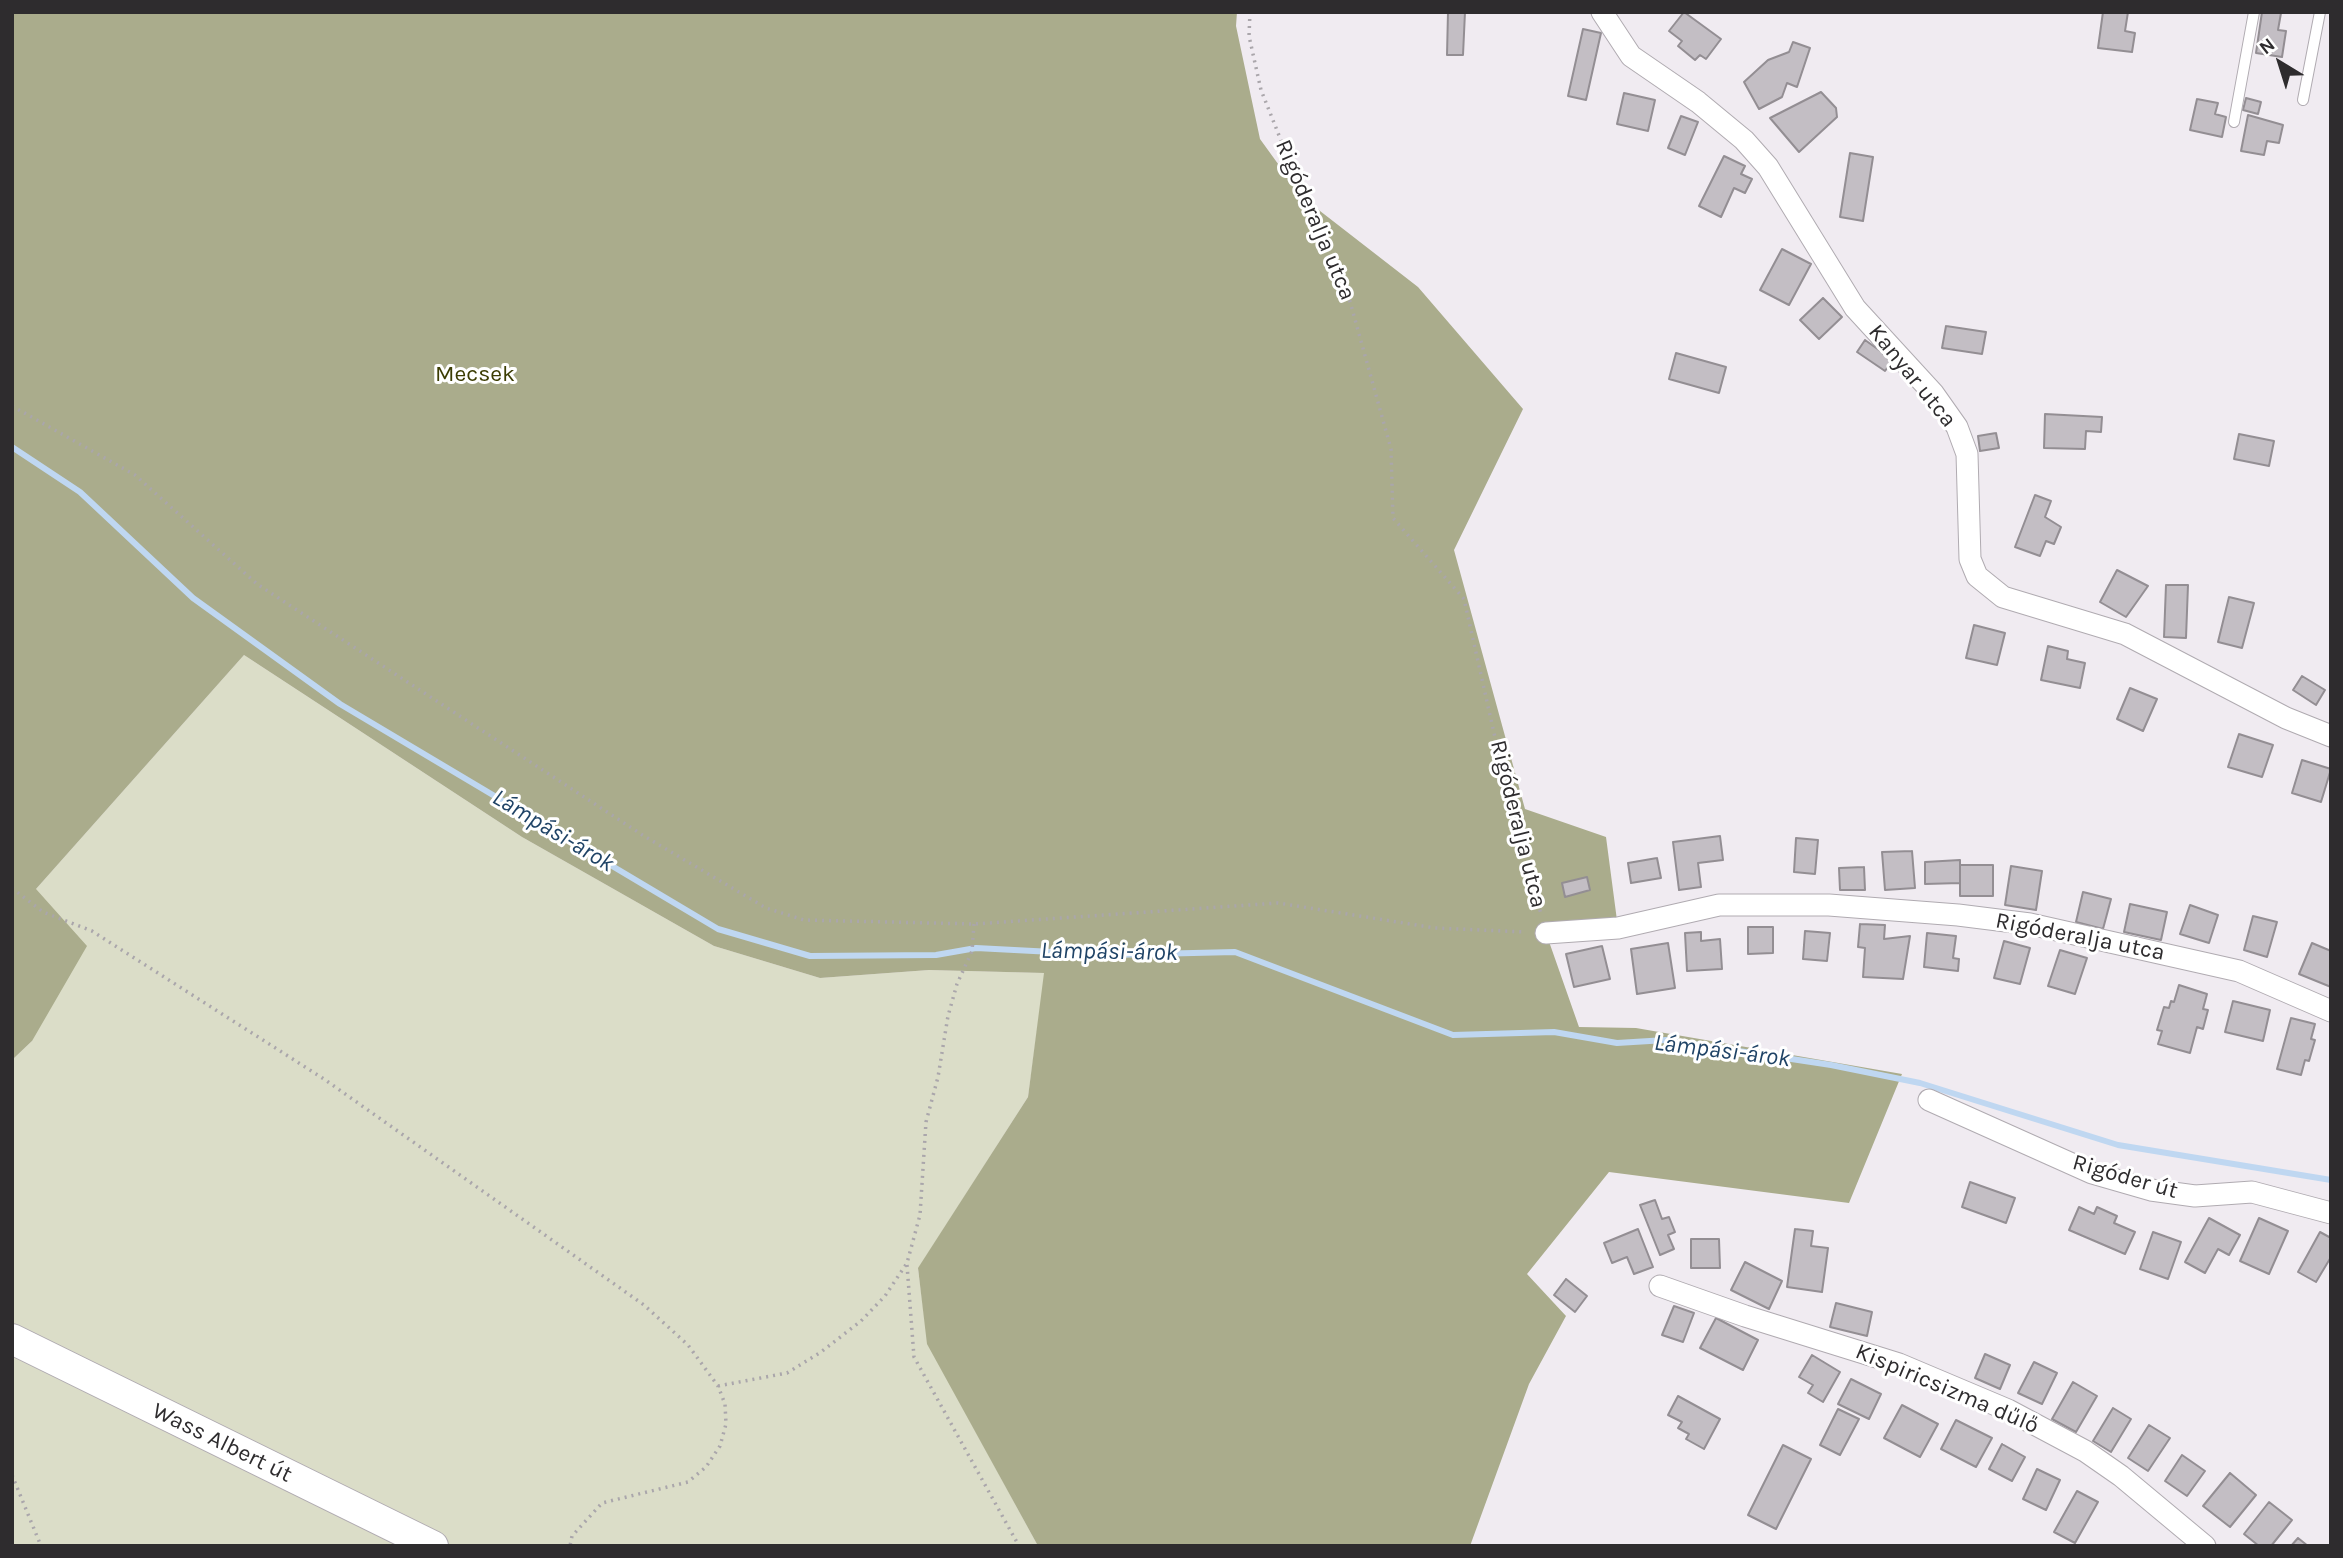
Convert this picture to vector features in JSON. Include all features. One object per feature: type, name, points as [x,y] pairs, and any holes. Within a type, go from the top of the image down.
[{"type":"street","name":"Kanyar utca","points":[[1602,12],[1631,56],[1698,102],[1744,140],[1768,167],[1855,308],[1926,385],[1957,427],[1968,454],[1970,559],[1977,576],[2003,597],[2124,634],[2286,718],[2331,736]]},
{"type":"street","name":"Rigóderalja utca","points":[[1546,933],[1618,928],[1719,905],[1829,905],[1958,915],[2030,924],[2239,971],[2331,1011]]},
{"type":"street","name":"Rigóder út","points":[[1929,1100],[2092,1173],[2151,1189],[2195,1196],[2252,1192],[2331,1213]]},
{"type":"street","name":"Kispiricsizma dűlő","points":[[1660,1286],[1745,1316],[1899,1364],[2008,1410],[2094,1457],[2205,1546]]},
{"type":"street","name":"Wass Albert út","points":[[12,1339],[433,1546]]},
{"type":"lane","points":[[2234,122],[2254,12]]},
{"type":"lane","points":[[2304,100],[2320,12]]},
{"type":"path","name":"Rigóderalja utca","points":[[1250,12],[1249,36],[1261,90],[1309,211],[1344,280],[1391,449],[1393,518],[1464,599],[1505,782],[1546,933]]},
{"type":"path","points":[[12,406],[135,475],[257,584],[644,836],[766,908],[804,920],[974,924],[1278,903],[1435,928],[1546,933]]},
{"type":"path","points":[[12,888],[43,912],[92,931],[324,1079],[633,1297],[688,1345],[718,1387],[725,1404],[726,1424],[720,1446],[706,1467],[688,1482],[602,1503],[572,1536],[570,1546]]},
{"type":"path","points":[[718,1387],[786,1373],[821,1352],[885,1296],[906,1263],[920,1215],[922,1144],[948,1016],[957,984],[972,951],[974,924]]},
{"type":"path","points":[[906,1263],[914,1357],[1019,1546]]},
{"type":"path","points":[[12,1475],[40,1546]]},
{"type":"green space","name":"Mecsek","points":[[12,12],[1237,12],[1236,26],[1260,139],[1302,197],[1418,287],[1523,409],[1454,550],[1525,809],[1606,837],[1618,928],[1546,933],[1579,1027],[1636,1028],[1902,1074],[1849,1203],[1609,1172],[1527,1274],[1566,1316],[1529,1384],[1470,1546],[1038,1546],[927,1344],[918,1268],[1028,1097],[1044,973],[929,970],[820,978],[714,946],[522,837],[244,655],[36,889],[87,946],[32,1041],[12,1060]]},
{"type":"green space","points":[[244,655],[522,837],[714,946],[820,978],[929,970],[1045,973],[1028,1097],[918,1269],[928,1344],[1038,1546],[12,1546],[12,1060],[32,1041],[36,889]]},
{"type":"building","points":[[1448,12],[1465,12],[1463,55],[1447,55]]},
{"type":"building","points":[[1684,12],[1721,39],[1706,59],[1700,55],[1695,60],[1678,46],[1682,41],[1669,31]]},
{"type":"building","points":[[2103,12],[2128,12],[2125,31],[2135,33],[2132,52],[2098,48]]},
{"type":"building","points":[[2262,12],[2281,13],[2278,30],[2286,31],[2282,57],[2256,53]]},
{"type":"building","points":[[1583,29],[1601,33],[1586,100],[1568,96]]},
{"type":"building","points":[[1793,42],[1810,48],[1797,87],[1787,83],[1782,97],[1759,109],[1744,82],[1768,60],[1789,52]]},
{"type":"building","points":[[1821,92],[1836,108],[1837,117],[1799,152],[1770,118]]},
{"type":"building","points":[[1624,93],[1655,100],[1648,131],[1617,124]]},
{"type":"building","points":[[2246,98],[2261,102],[2258,114],[2243,110]]},
{"type":"building","points":[[2197,99],[2218,103],[2215,114],[2226,117],[2222,137],[2190,130]]},
{"type":"building","points":[[2248,115],[2283,125],[2279,143],[2267,141],[2264,155],[2241,151]]},
{"type":"building","points":[[1681,116],[1698,122],[1685,155],[1668,148]]},
{"type":"building","points":[[1850,153],[1873,157],[1863,221],[1840,217]]},
{"type":"building","points":[[1724,156],[1745,166],[1741,174],[1752,179],[1745,193],[1734,188],[1721,217],[1699,206]]},
{"type":"building","points":[[1782,249],[1811,264],[1789,305],[1760,290]]},
{"type":"building","points":[[1823,298],[1842,317],[1819,339],[1800,320]]},
{"type":"building","points":[[1946,326],[1986,332],[1982,354],[1942,348]]},
{"type":"building","points":[[1865,340],[1893,360],[1885,371],[1857,352]]},
{"type":"building","points":[[1676,353],[1726,367],[1719,393],[1669,379]]},
{"type":"building","points":[[2045,414],[2102,417],[2101,432],[2086,431],[2085,449],[2044,448]]},
{"type":"building","points":[[1996,433],[1999,448],[1980,451],[1978,436]]},
{"type":"building","points":[[2239,434],[2274,441],[2269,466],[2234,459]]},
{"type":"building","points":[[2035,495],[2051,501],[2045,517],[2061,527],[2054,544],[2046,541],[2040,556],[2015,547]]},
{"type":"building","points":[[2117,570],[2148,586],[2126,617],[2100,602]]},
{"type":"building","points":[[2166,585],[2188,585],[2186,638],[2164,637]]},
{"type":"building","points":[[2229,597],[2254,603],[2242,648],[2218,642]]},
{"type":"building","points":[[1974,625],[2005,633],[1997,665],[1966,658]]},
{"type":"building","points":[[2048,646],[2068,651],[2067,659],[2085,663],[2080,688],[2041,680]]},
{"type":"building","points":[[2302,676],[2325,690],[2316,705],[2293,690]]},
{"type":"building","points":[[2130,688],[2157,699],[2143,731],[2117,719]]},
{"type":"building","points":[[2239,734],[2273,745],[2262,777],[2228,767]]},
{"type":"building","points":[[2302,760],[2331,769],[2321,802],[2292,793]]},
{"type":"building","points":[[1720,836],[1723,860],[1698,863],[1701,887],[1679,890],[1673,842]]},
{"type":"building","points":[[1796,838],[1818,840],[1815,874],[1794,872]]},
{"type":"building","points":[[1912,851],[1915,888],[1885,890],[1882,852]]},
{"type":"building","points":[[1657,858],[1661,878],[1631,883],[1628,863]]},
{"type":"building","points":[[1960,860],[1960,883],[1925,884],[1925,862]]},
{"type":"building","points":[[1960,865],[1993,865],[1993,896],[1960,896]]},
{"type":"building","points":[[2011,866],[2042,871],[2036,910],[2005,905]]},
{"type":"building","points":[[1864,867],[1865,890],[1840,890],[1839,868]]},
{"type":"building","points":[[1587,877],[1590,890],[1565,897],[1562,883]]},
{"type":"building","points":[[2083,892],[2111,899],[2103,929],[2076,922]]},
{"type":"building","points":[[2130,904],[2167,912],[2161,940],[2124,932]]},
{"type":"building","points":[[2190,905],[2218,915],[2209,943],[2180,934]]},
{"type":"building","points":[[2253,916],[2277,922],[2267,957],[2244,950]]},
{"type":"building","points":[[1860,924],[1885,925],[1884,939],[1910,936],[1903,979],[1863,977],[1865,948],[1858,947]]},
{"type":"building","points":[[1748,927],[1773,927],[1773,953],[1748,954]]},
{"type":"building","points":[[1805,931],[1830,933],[1827,961],[1803,959]]},
{"type":"building","points":[[1701,932],[1701,941],[1720,939],[1722,969],[1687,971],[1685,933]]},
{"type":"building","points":[[1927,933],[1956,936],[1953,958],[1959,959],[1958,971],[1924,967]]},
{"type":"building","points":[[2004,941],[2030,948],[2020,984],[1994,978]]},
{"type":"building","points":[[1668,943],[1675,988],[1637,994],[1631,949]]},
{"type":"building","points":[[2312,943],[2331,951],[2331,987],[2299,974]]},
{"type":"building","points":[[1602,946],[1610,979],[1574,987],[1566,954]]},
{"type":"building","points":[[2060,950],[2087,958],[2075,994],[2048,986]]},
{"type":"building","points":[[2179,985],[2207,994],[2203,1009],[2208,1010],[2203,1029],[2197,1027],[2190,1053],[2158,1044],[2162,1031],[2157,1030],[2164,1007],[2169,1008],[2171,1001],[2174,1002]]},
{"type":"building","points":[[2233,1001],[2270,1010],[2263,1041],[2225,1032]]},
{"type":"building","points":[[2291,1018],[2315,1024],[2311,1039],[2315,1040],[2309,1061],[2305,1060],[2301,1075],[2277,1069]]},
{"type":"building","points":[[1970,1182],[2015,1198],[2006,1223],[1962,1207]]},
{"type":"building","points":[[1655,1200],[1662,1219],[1669,1217],[1675,1232],[1668,1235],[1674,1249],[1660,1255],[1640,1205]]},
{"type":"building","points":[[2079,1207],[2094,1214],[2097,1207],[2117,1216],[2114,1223],[2135,1232],[2125,1254],[2069,1230]]},
{"type":"building","points":[[2209,1218],[2240,1235],[2229,1255],[2218,1249],[2205,1273],[2185,1262]]},
{"type":"building","points":[[2259,1218],[2288,1231],[2269,1274],[2240,1261]]},
{"type":"building","points":[[1638,1229],[1653,1267],[1634,1274],[1627,1257],[1612,1263],[1604,1243]]},
{"type":"building","points":[[1795,1229],[1813,1231],[1811,1246],[1828,1248],[1822,1292],[1787,1287]]},
{"type":"building","points":[[2153,1232],[2181,1242],[2168,1279],[2140,1269]]},
{"type":"building","points":[[2320,1232],[2331,1238],[2331,1257],[2316,1282],[2298,1272]]},
{"type":"building","points":[[1691,1239],[1719,1239],[1720,1268],[1691,1268]]},
{"type":"building","points":[[1745,1262],[1782,1281],[1769,1309],[1731,1290]]},
{"type":"building","points":[[1566,1279],[1587,1296],[1575,1312],[1554,1295]]},
{"type":"building","points":[[1836,1303],[1872,1312],[1867,1336],[1830,1327]]},
{"type":"building","points":[[1674,1306],[1694,1313],[1683,1342],[1662,1335]]},
{"type":"building","points":[[1716,1318],[1758,1340],[1743,1370],[1700,1348]]},
{"type":"building","points":[[1985,1354],[2010,1365],[2000,1389],[1975,1378]]},
{"type":"building","points":[[1812,1355],[1840,1372],[1823,1402],[1808,1393],[1813,1385],[1799,1377]]},
{"type":"building","points":[[2034,1362],[2057,1373],[2042,1404],[2018,1393]]},
{"type":"building","points":[[1851,1379],[1881,1394],[1869,1419],[1838,1404]]},
{"type":"building","points":[[2073,1382],[2097,1396],[2076,1432],[2052,1419]]},
{"type":"building","points":[[1678,1396],[1720,1419],[1704,1449],[1686,1439],[1689,1434],[1678,1428],[1682,1422],[1668,1415]]},
{"type":"building","points":[[1902,1405],[1938,1424],[1920,1457],[1884,1438]]},
{"type":"building","points":[[2113,1408],[2131,1419],[2111,1452],[2093,1441]]},
{"type":"building","points":[[1838,1409],[1859,1419],[1840,1455],[1820,1445]]},
{"type":"building","points":[[1956,1420],[1992,1438],[1976,1467],[1941,1449]]},
{"type":"building","points":[[2149,1425],[2170,1438],[2148,1471],[2128,1458]]},
{"type":"building","points":[[2002,1444],[2025,1457],[2012,1481],[1989,1469]]},
{"type":"building","points":[[1783,1445],[1811,1459],[1776,1529],[1748,1515]]},
{"type":"building","points":[[2182,1455],[2205,1471],[2187,1496],[2165,1481]]},
{"type":"building","points":[[2037,1469],[2060,1480],[2046,1510],[2023,1499]]},
{"type":"building","points":[[2230,1473],[2256,1495],[2230,1527],[2203,1506]]},
{"type":"building","points":[[2077,1491],[2098,1502],[2075,1543],[2054,1532]]},
{"type":"building","points":[[2269,1502],[2292,1520],[2271,1546],[2259,1546],[2244,1534]]},
{"type":"building","points":[[2298,1538],[2308,1546],[2291,1546]]},
{"type":"waterway","name":"Lámpási-árok","points":[[12,447],[80,492],[193,598],[340,704],[718,929],[810,956],[936,955],[976,948],[1110,955],[1235,952],[1453,1035],[1554,1032],[1617,1043],[1666,1040],[1831,1065],[1920,1083],[2118,1145],[2331,1180]]}]
